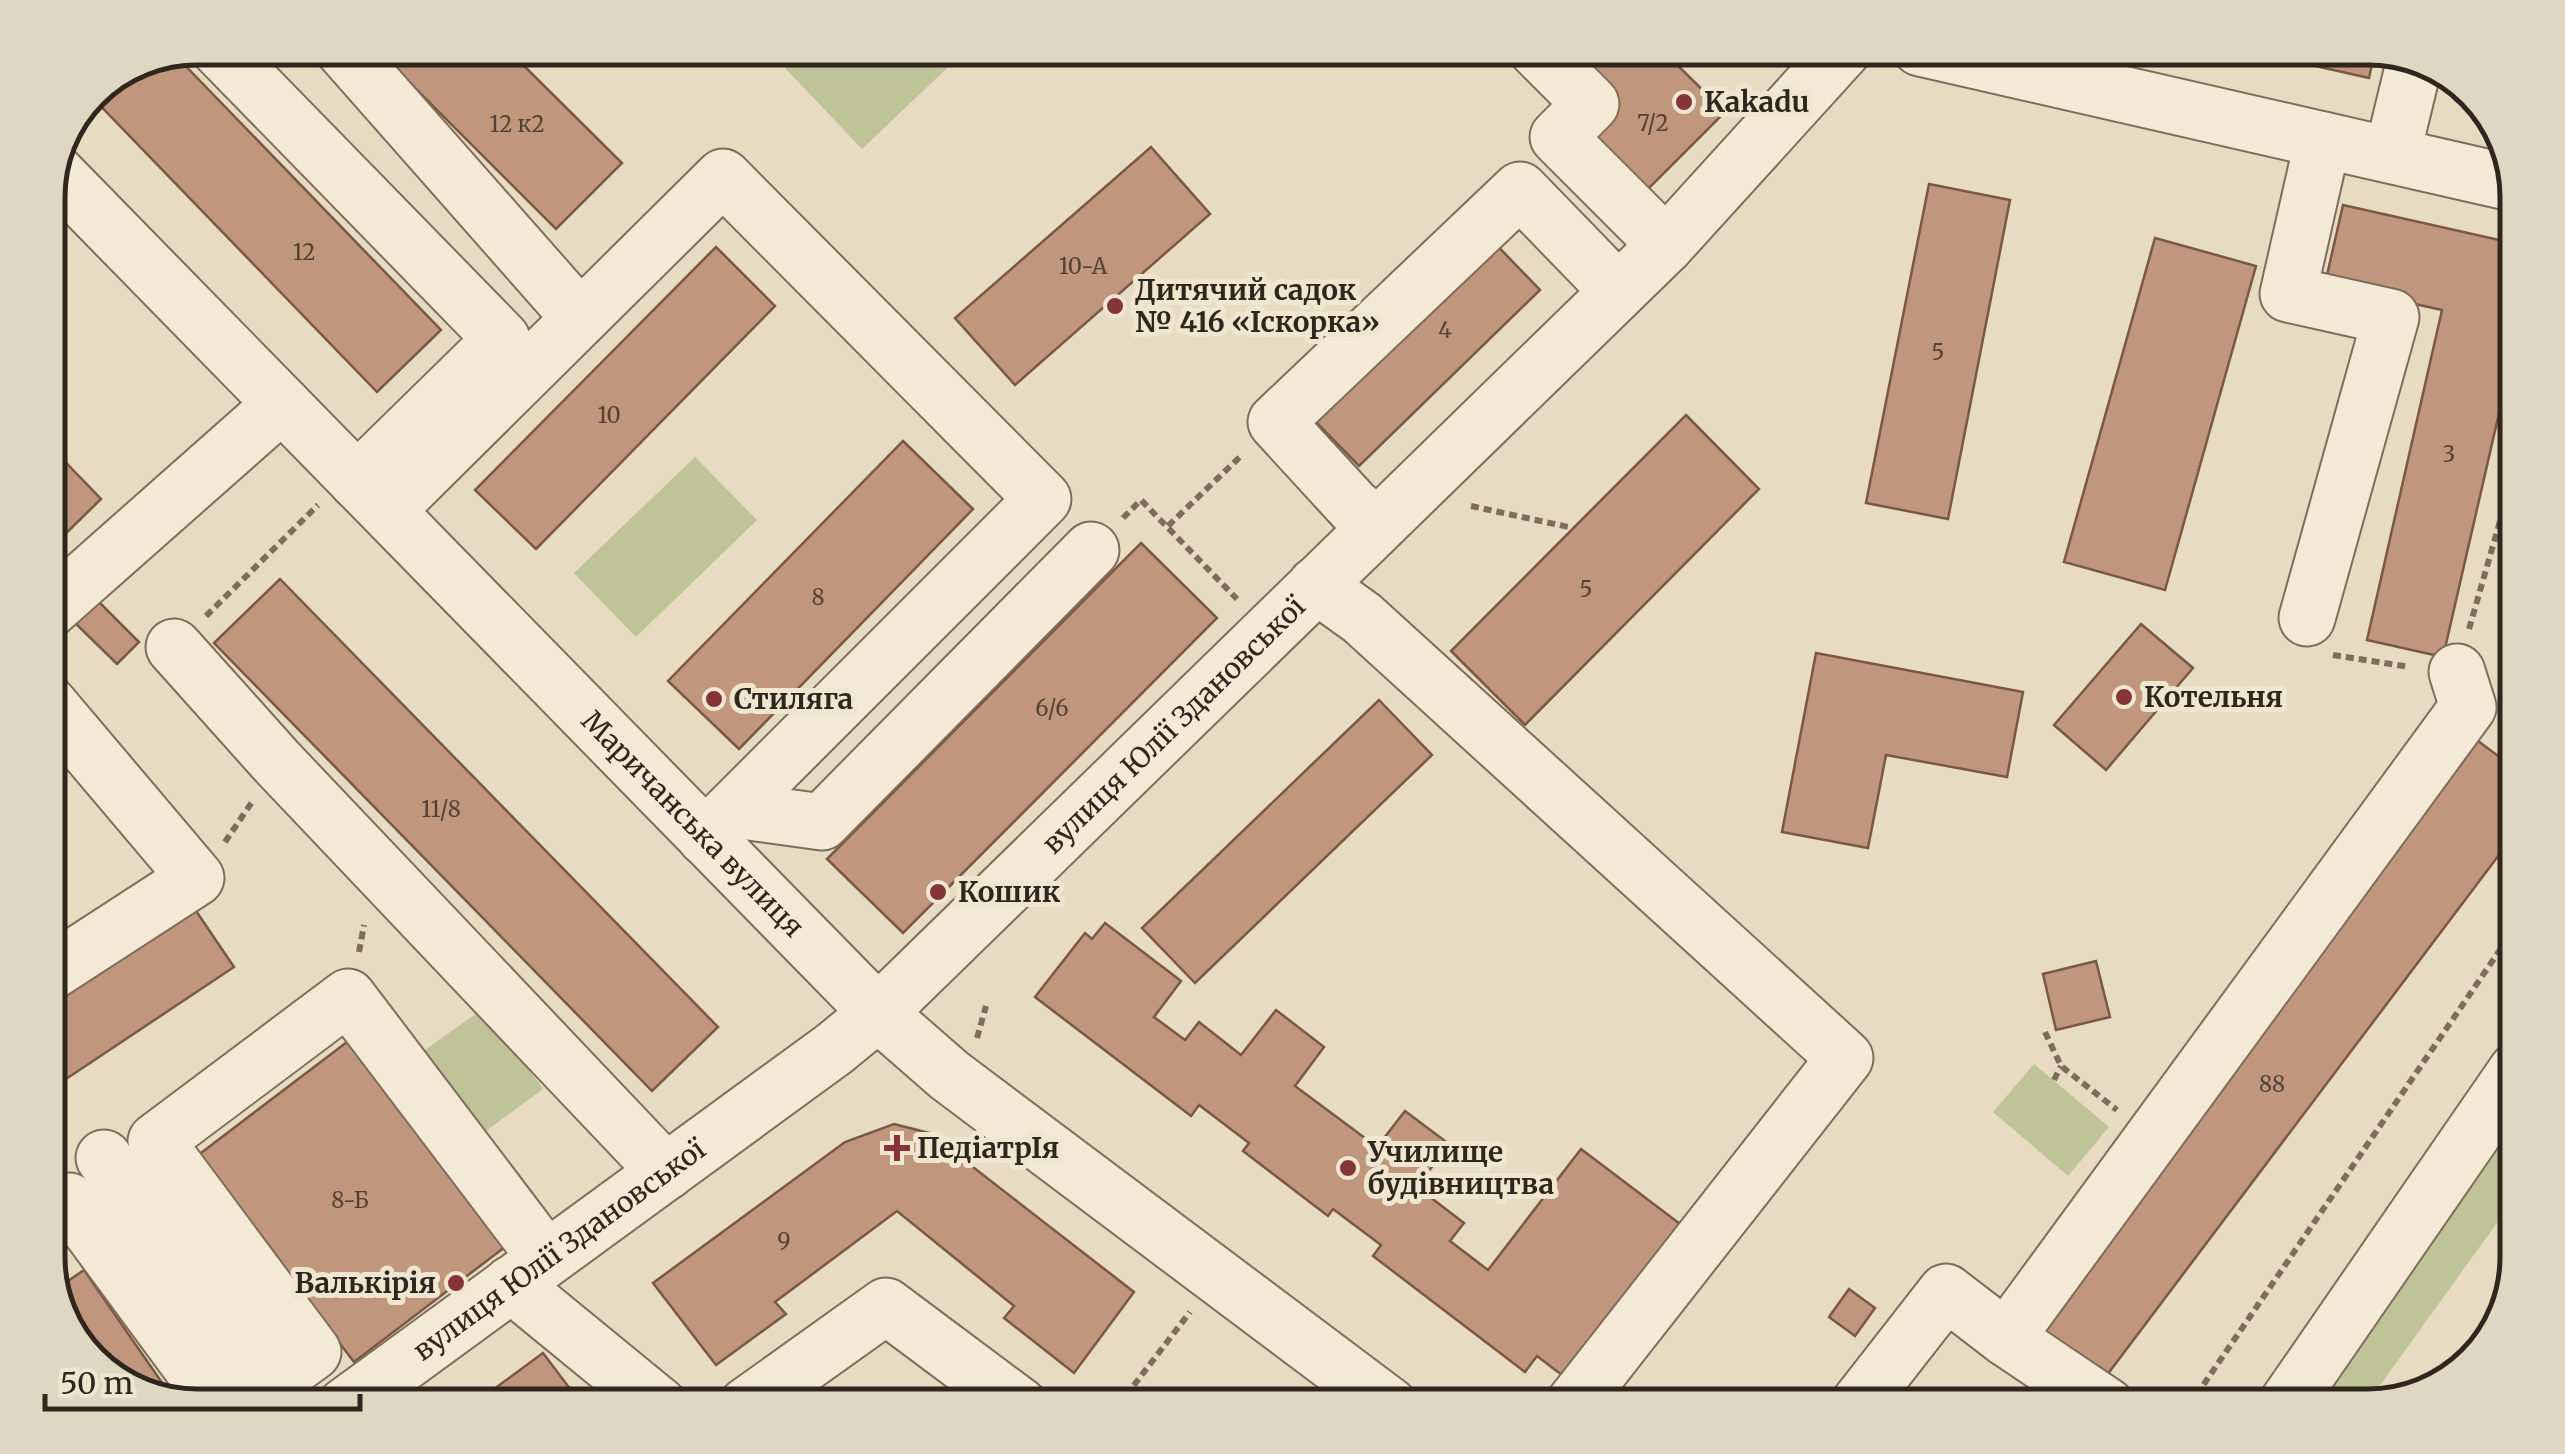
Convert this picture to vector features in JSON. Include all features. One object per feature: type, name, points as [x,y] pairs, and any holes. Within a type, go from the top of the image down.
[{"type":"street","points":[[235,65],[502,339],[354,498]]},
{"type":"street","points":[[357,65],[580,318]]},
{"type":"street","points":[[1552,65],[1591,104],[1558,137],[1666,245]]},
{"type":"street","name":"вулиця Юлії Здановської","points":[[367,1389],[878,1013],[1666,245],[1830,65]]},
{"type":"street","points":[[1994,65],[2498,180]]},
{"type":"street","points":[[2392,155],[2413,73]]},
{"type":"street","points":[[2314,636],[2391,317],[2288,294],[2323,140]]},
{"type":"street","points":[[354,498],[580,318],[722,176],[1042,499],[719,823]]},
{"type":"street","name":"Маричанська вулиця","points":[[66,183],[282,404],[354,498],[719,823],[878,1013],[949,1075],[1367,1389]]},
{"type":"street","points":[[1378,525],[1354,507],[1276,422],[1520,190],[1618,290]]},
{"type":"street","points":[[65,596],[282,404]]},
{"type":"street","points":[[719,823],[822,822],[1091,550]]},
{"type":"street","points":[[1316,585],[1362,618],[1845,1058],[1585,1389]]},
{"type":"street","points":[[174,648],[666,1172]]},
{"type":"street","points":[[2006,1338],[2468,707],[2435,670]]},
{"type":"street","points":[[65,723],[196,878],[65,963]]},
{"type":"street","points":[[263,1389],[313,1352],[156,1140],[348,997],[529,1271],[644,1389]]},
{"type":"street","points":[[2298,1389],[2500,1096]]},
{"type":"street","points":[[104,1158],[251,1389]]},
{"type":"street","points":[[65,1204],[69,1201],[207,1389]]},
{"type":"street","points":[[1870,1389],[1946,1292],[2070,1389]]},
{"type":"street","points":[[770,1389],[886,1306],[997,1389]]},
{"type":"path","points":[[1168,526],[1276,422]]},
{"type":"path","points":[[174,648],[354,498]]},
{"type":"path","points":[[1091,550],[1141,500],[1248,611]]},
{"type":"path","points":[[2314,636],[2435,670],[2500,505]]},
{"type":"path","points":[[1472,506],[1574,528]]},
{"type":"path","points":[[196,878],[236,828],[277,762]]},
{"type":"path","points":[[348,997],[364,934],[370,860]]},
{"type":"path","points":[[2201,1389],[2500,952]]},
{"type":"path","points":[[972,1053],[986,1006]]},
{"type":"path","points":[[2046,1032],[2062,1066],[2152,1138]]},
{"type":"path","points":[[2054,1080],[2062,1066]]},
{"type":"path","points":[[1131,1389],[1197,1303]]},
{"type":"green space","points":[[782,65],[950,65],[862,149]]},
{"type":"green space","points":[[695,457],[757,520],[636,637],[574,573]]},
{"type":"green space","points":[[484,1008],[543,1089],[482,1134],[422,1052]]},
{"type":"green space","points":[[2034,1064],[2109,1127],[2068,1176],[1993,1112]]},
{"type":"green space","points":[[2500,1124],[2500,1219],[2378,1388],[2317,1389]]},
{"type":"building","points":[[392,65],[523,65],[622,163],[556,229]]},
{"type":"building","points":[[1555,65],[1677,65],[1725,112],[1643,194],[1582,133]]},
{"type":"building","points":[[2310,65],[2372,65],[2369,78]]},
{"type":"building","points":[[186,66],[441,330],[377,392],[102,107],[104,104],[147,75]]},
{"type":"building","points":[[1151,147],[1210,214],[1015,385],[955,318]]},
{"type":"building","points":[[1929,184],[2010,200],[1948,519],[1866,503]]},
{"type":"building","points":[[2343,205],[2500,240],[2500,409],[2443,657],[2367,640],[2442,310],[2325,284]]},
{"type":"building","points":[[1488,236],[1540,290],[1359,466],[1307,413]]},
{"type":"building","points":[[2155,238],[2256,266],[2165,590],[2064,562]]},
{"type":"building","points":[[716,247],[775,306],[536,549],[475,490]]},
{"type":"building","points":[[1686,415],[1759,489],[1525,725],[1451,651]]},
{"type":"building","points":[[903,441],[973,509],[739,749],[668,681]]},
{"type":"building","points":[[65,462],[101,499],[65,534]]},
{"type":"building","points":[[1141,543],[1217,618],[903,933],[827,859]]},
{"type":"building","points":[[280,579],[718,1027],[652,1091],[214,643]]},
{"type":"building","points":[[94,597],[139,642],[117,664],[71,619]]},
{"type":"building","name":"Котельня","points":[[2141,624],[2193,668],[2106,770],[2054,725]]},
{"type":"building","points":[[1816,653],[2023,692],[2007,777],[1886,755],[1868,848],[1782,832]]},
{"type":"building","points":[[1379,700],[1432,755],[1195,983],[1142,928]]},
{"type":"building","points":[[2478,741],[2500,757],[2500,854],[2098,1387],[2029,1335]]},
{"type":"building","points":[[190,902],[234,967],[65,1080],[65,985]]},
{"type":"building","name":"Училище будівництва","points":[[1105,923],[1181,981],[1154,1017],[1185,1040],[1199,1022],[1241,1055],[1276,1010],[1324,1047],[1295,1086],[1377,1147],[1405,1111],[1449,1144],[1417,1187],[1464,1223],[1450,1241],[1488,1270],[1581,1149],[1688,1230],[1571,1382],[1537,1356],[1525,1372],[1373,1256],[1381,1245],[1333,1209],[1328,1216],[1243,1151],[1249,1143],[1199,1105],[1191,1116],[1035,997],[1085,933],[1092,939]]},
{"type":"building","points":[[2096,961],[2110,1017],[2056,1030],[2043,974]]},
{"type":"building","points":[[347,1042],[505,1247],[354,1362],[197,1156]]},
{"type":"building","points":[[894,1124],[929,1133],[1134,1292],[1074,1373],[1004,1318],[1014,1306],[897,1211],[775,1302],[786,1314],[716,1365],[653,1283],[845,1142]]},
{"type":"building","points":[[84,1270],[163,1384],[117,1362],[92,1337],[75,1307],[68,1281]]},
{"type":"building","points":[[1849,1289],[1875,1308],[1855,1336],[1829,1317]]},
{"type":"building","points":[[543,1353],[570,1389],[494,1389]]},
{"type":"place","name":"Kakadu","points":[[1684,102]]},
{"type":"place","name":"Дитячий садок № 416 «Іскорка»","points":[[1115,306]]},
{"type":"place","name":"Котельня","points":[[2124,697]]},
{"type":"place","name":"Стиляга","points":[[714,699]]},
{"type":"place","name":"Кошик","points":[[938,892]]},
{"type":"place","name":"ПедіатрІя","points":[[897,1148]]},
{"type":"place","name":"Училище будівництва","points":[[1348,1168]]},
{"type":"place","name":"Валькірія","points":[[456,1283]]}]
